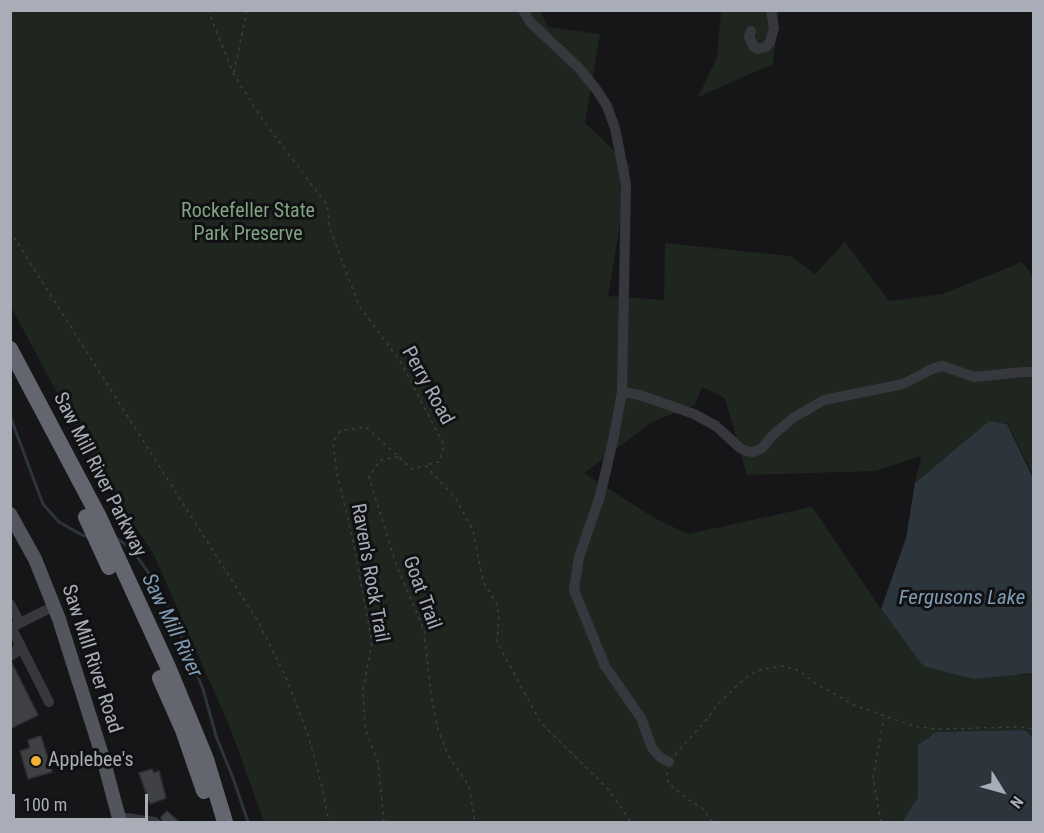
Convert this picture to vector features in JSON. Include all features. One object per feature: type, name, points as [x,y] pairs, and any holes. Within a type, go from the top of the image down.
[{"type":"highway","name":"Saw Mill River Parkway","points":[[10,349],[194,728],[225,822]]},
{"type":"highway","name":"Saw Mill River Parkway","points":[[10,373],[102,537],[183,730],[213,822]]},
{"type":"main road","name":"Saw Mill River Road","points":[[10,514],[35,559],[54,606],[100,747],[120,820]]},
{"type":"street","points":[[523,10],[530,22],[579,68],[607,106],[615,128],[626,184],[622,392],[600,496],[579,557],[574,590],[605,666],[641,718],[652,747],[661,758],[669,762]]},
{"type":"street","points":[[751,31],[749,37],[754,47],[758,49],[766,47],[774,28],[771,10]]},
{"type":"street","points":[[622,392],[640,395],[694,414],[716,426],[740,448],[753,452],[761,449],[793,418],[824,400],[903,384],[934,368],[944,366],[974,377],[1034,372]]},
{"type":"street","points":[[10,604],[20,644],[49,702]]},
{"type":"street","points":[[14,626],[54,606]]},
{"type":"street","points":[[10,656],[15,653],[20,644]]},
{"type":"street","points":[[120,820],[148,822]]},
{"type":"path","name":"Perry Road","points":[[208,10],[233,73],[262,119],[327,205],[330,229],[359,306],[400,361],[437,430],[444,445],[439,462],[425,465]]},
{"type":"path","points":[[233,73],[247,10]]},
{"type":"path","points":[[10,231],[257,620],[285,675],[309,738],[329,822]]},
{"type":"path","name":"Raven's Rock Trail","points":[[384,822],[378,762],[365,728],[363,690],[372,643],[353,541],[337,474],[333,442],[340,431],[366,427],[412,469],[425,465]]},
{"type":"path","name":"Goat Trail","points":[[398,457],[380,460],[369,477],[396,564],[424,630],[431,694],[438,729],[448,755],[469,786],[475,822]]},
{"type":"path","points":[[425,465],[456,498],[473,530],[483,581],[497,604],[499,618],[497,642],[541,723],[608,789],[631,822]]},
{"type":"path","points":[[713,822],[702,808],[668,783],[669,762],[729,692],[745,678],[762,669],[784,666],[800,671],[854,705],[913,726],[936,729],[1019,727],[1034,729]]},
{"type":"path","points":[[881,822],[873,778],[884,717]]},
{"type":"green space","name":"Rockefeller State Park Preserve","points":[[540,10],[548,27],[600,34],[585,123],[630,165],[608,296],[664,300],[665,243],[790,256],[815,274],[845,242],[889,301],[942,294],[1022,262],[1033,276],[1034,478],[1008,424],[989,421],[915,483],[921,456],[876,471],[747,475],[725,398],[702,387],[695,405],[652,422],[584,473],[656,519],[688,534],[812,507],[881,609],[923,666],[1027,675],[1033,673],[1033,737],[1025,730],[936,732],[918,745],[918,797],[902,822],[264,822],[231,730],[154,555],[102,476],[11,307],[11,11]]},
{"type":"green space","points":[[721,11],[779,11],[773,64],[698,97],[717,57]]},
{"type":"water","name":"Fergusons Lake","points":[[989,421],[1007,424],[1033,478],[1033,673],[974,679],[923,666],[881,609],[906,538],[915,483]]},
{"type":"water","points":[[1025,730],[1033,737],[1033,822],[902,822],[918,797],[918,745],[936,732]]},
{"type":"building","points":[[10,663],[38,715],[10,729]]},
{"type":"building","name":"Applebee's","points":[[41,736],[52,772],[28,779],[20,751],[30,748],[28,740]]},
{"type":"building","points":[[152,769],[154,773],[159,771],[166,798],[150,804],[139,773]]},
{"type":"building","points":[[167,811],[179,822],[162,822],[161,817]]},
{"type":"waterway","name":"Saw Mill River","points":[[10,416],[43,504],[59,522],[87,536]]},
{"type":"waterway","name":"Saw Mill River","points":[[117,539],[138,558],[153,579],[171,612],[203,689],[216,736],[248,822]]},
{"type":"place","name":"Applebee's","points":[[36,761]]}]
